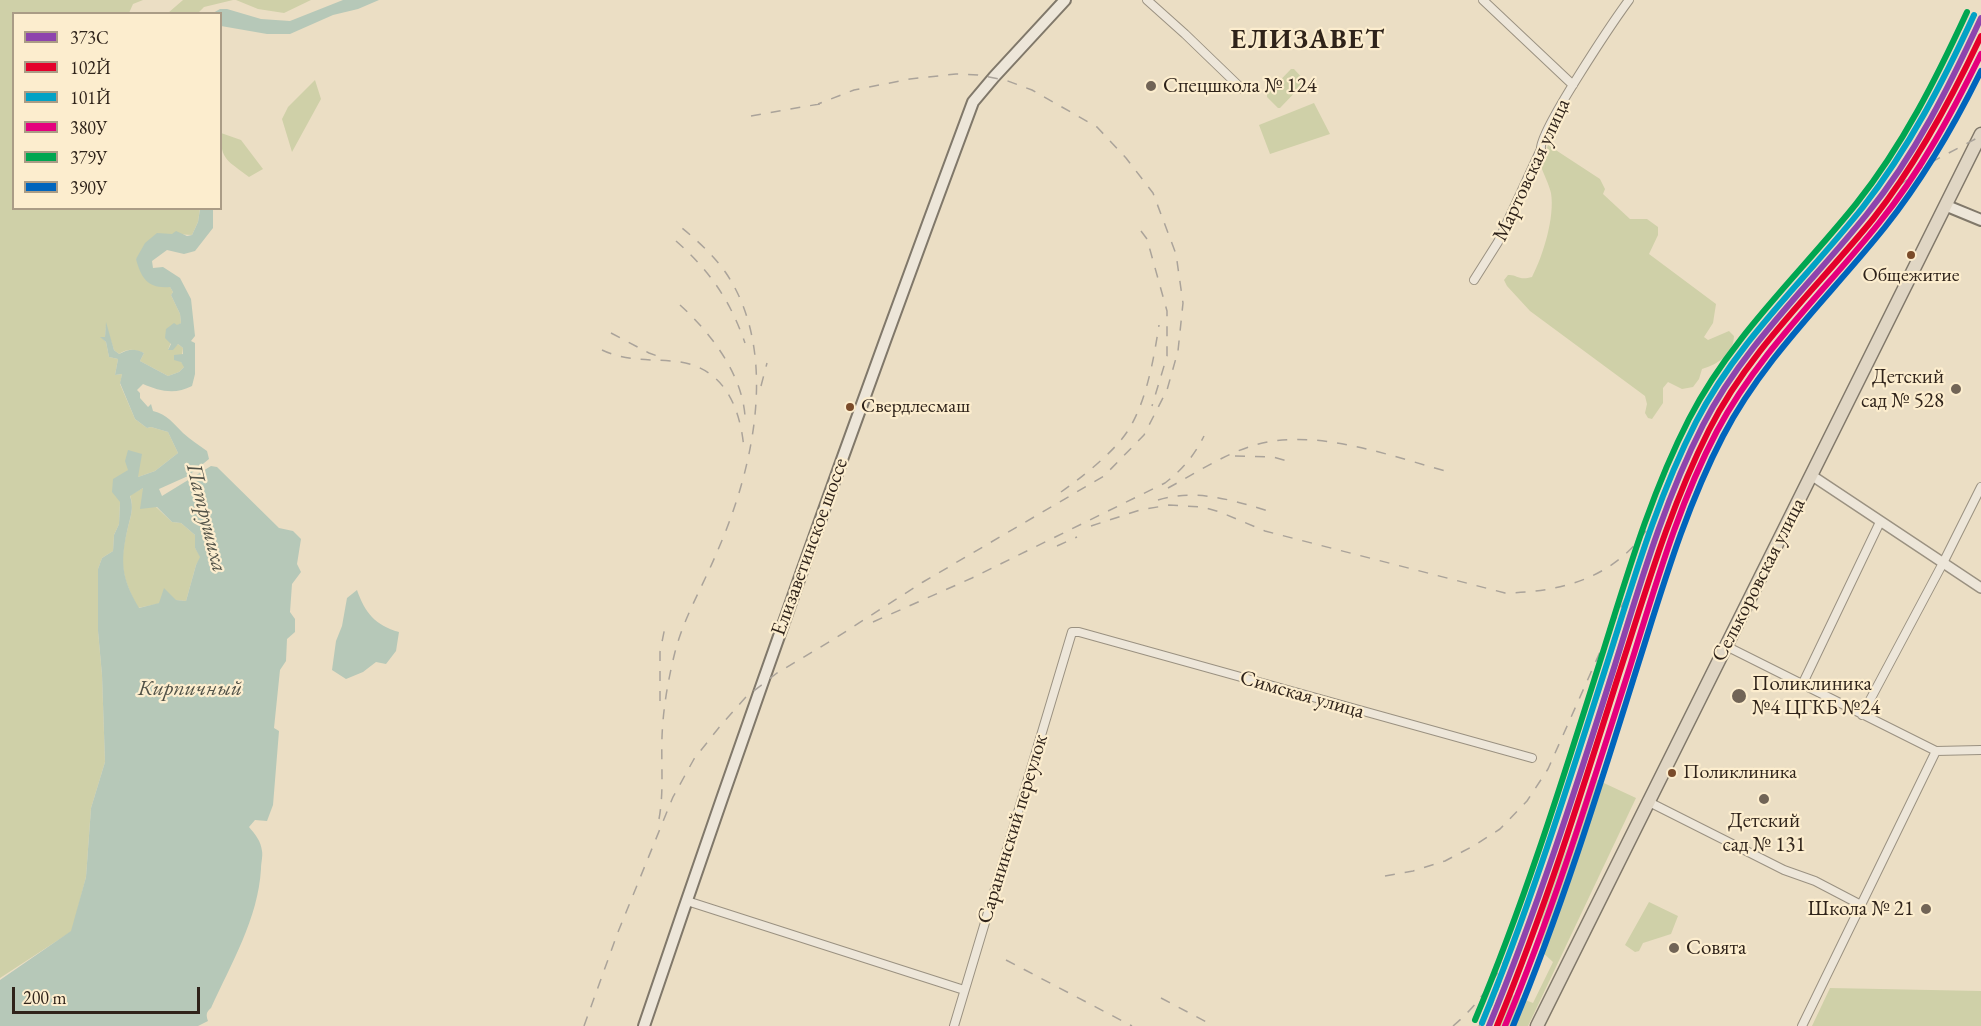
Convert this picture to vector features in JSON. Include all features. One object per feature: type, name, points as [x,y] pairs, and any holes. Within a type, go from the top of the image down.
[{"type":"main road","name":"Елизаветинское шоссе","points":[[644,1026],[738,758],[761,684],[900,296],[973,102],[1065,0]]},
{"type":"main road","name":"Селькоровская улица","points":[[1537,1026],[1647,801],[1947,207],[1981,134]]},
{"type":"main road","points":[[1947,207],[1981,220]]},
{"type":"street","points":[[1147,0],[1185,33],[1242,89]]},
{"type":"street","points":[[1483,0],[1573,85]]},
{"type":"street","name":"Мартовская улица","points":[[1474,280],[1498,242],[1541,149],[1540,144],[1573,85],[1629,0]]},
{"type":"street","points":[[1811,475],[1981,588]]},
{"type":"street","points":[[1862,715],[1943,564],[1981,487]]},
{"type":"street","points":[[1802,685],[1880,522]]},
{"type":"street","name":"Симская улица","points":[[1072,632],[1532,758]]},
{"type":"street","name":"Саранинский переулок","points":[[954,1026],[1072,632]]},
{"type":"street","points":[[1726,646],[1936,751],[1981,750]]},
{"type":"street","points":[[1802,1026],[1936,751]]},
{"type":"street","points":[[1647,801],[1784,870],[1815,881],[1861,904]]},
{"type":"street","points":[[687,901],[964,990]]},
{"type":"green space","points":[[0,0],[143,0],[133,4],[129,12],[12,12],[12,210],[200,210],[198,222],[192,235],[173,234],[136,259],[173,292],[171,295],[180,314],[181,323],[177,326],[168,350],[178,344],[183,348],[181,362],[185,366],[179,372],[168,376],[140,361],[144,353],[131,350],[119,354],[114,350],[106,326],[105,337],[101,337],[106,342],[109,357],[118,359],[115,375],[122,374],[120,384],[135,419],[147,428],[168,432],[178,453],[155,471],[138,477],[128,470],[120,502],[119,524],[114,535],[113,551],[102,558],[98,569],[98,631],[105,762],[91,808],[86,877],[72,931],[0,978]]},
{"type":"green space","points":[[183,0],[233,0],[204,7],[199,12],[169,12]]},
{"type":"green space","points":[[236,0],[311,0],[284,13],[258,9]]},
{"type":"green space","points":[[1291,69],[1294,69],[1304,83],[1278,108],[1267,97],[1267,94]]},
{"type":"green space","points":[[315,80],[321,99],[292,152],[282,119],[288,107]]},
{"type":"green space","points":[[1314,103],[1330,134],[1270,154],[1259,125]]},
{"type":"green space","points":[[222,133],[241,140],[263,169],[249,177],[224,155]]},
{"type":"green space","points":[[1548,145],[1600,179],[1605,189],[1603,194],[1630,219],[1647,219],[1658,227],[1658,235],[1649,254],[1716,304],[1713,323],[1704,337],[1708,340],[1729,331],[1734,336],[1731,348],[1724,358],[1702,369],[1693,387],[1682,389],[1668,382],[1663,388],[1663,403],[1652,419],[1648,418],[1645,413],[1647,404],[1645,396],[1530,311],[1504,280],[1508,275],[1532,277],[1544,248],[1550,225],[1552,203],[1551,193],[1541,167]]},
{"type":"green space","points":[[143,488],[156,507],[172,522],[181,523],[195,535],[195,548],[201,557],[196,565],[186,601],[176,600],[138,608],[128,586],[123,569],[123,550],[132,511],[130,495]]},
{"type":"green space","points":[[1591,777],[1636,798],[1528,1026],[1498,1026],[1512,995],[1533,1003],[1553,962],[1541,951],[1542,903],[1568,846]]},
{"type":"green space","points":[[1649,902],[1678,916],[1671,934],[1643,943],[1639,951],[1635,952],[1625,945]]},
{"type":"green space","points":[[1830,988],[1981,991],[1981,1026],[1812,1026]]},
{"type":"water","points":[[343,0],[379,0],[358,9],[333,15],[290,34],[267,34],[222,26],[222,12],[215,12],[227,9],[261,19],[290,21]]},
{"type":"water","name":"Кирпичный","points":[[200,210],[213,210],[213,228],[195,251],[184,254],[167,250],[152,261],[153,268],[163,267],[180,278],[191,299],[195,336],[191,341],[195,343],[195,374],[192,386],[167,391],[143,384],[137,390],[140,398],[148,407],[151,404],[153,411],[166,417],[186,436],[207,451],[209,459],[188,476],[159,489],[162,496],[211,466],[217,467],[279,528],[293,531],[301,539],[297,564],[301,572],[292,584],[290,612],[295,619],[295,632],[287,639],[286,661],[280,670],[274,728],[279,731],[273,805],[267,821],[255,820],[249,827],[259,841],[262,853],[255,906],[235,958],[207,1012],[208,1021],[198,1026],[0,1026],[0,980],[71,931],[86,877],[91,808],[105,762],[98,631],[98,569],[102,558],[113,551],[114,535],[119,524],[120,502],[112,492],[113,479],[128,470],[125,461],[128,450],[142,454],[138,477],[155,471],[178,453],[168,432],[147,428],[135,419],[120,383],[122,374],[115,375],[118,359],[109,357],[106,342],[100,337],[105,337],[106,322],[114,350],[119,354],[132,350],[140,351],[144,353],[140,361],[168,376],[179,372],[184,367],[181,362],[174,360],[174,355],[183,354],[183,348],[178,344],[173,350],[168,350],[171,344],[165,338],[166,329],[174,323],[177,325],[181,323],[180,314],[171,295],[173,292],[170,287],[156,286],[147,281],[140,272],[136,259],[145,243],[157,233],[172,234],[176,231],[187,236],[192,235],[198,222]],"holes":[[[143,488],[140,509],[157,507],[172,522],[181,523],[195,535],[195,548],[200,557],[186,601],[176,600],[164,588],[159,603],[139,608],[129,587],[123,560],[125,539],[132,511],[130,496]]]},
{"type":"water","points":[[357,590],[367,612],[377,622],[399,632],[396,651],[386,664],[376,662],[363,672],[346,679],[332,670],[336,641],[342,626],[347,598]]},
{"type":"railway","points":[[584,1026],[618,932],[673,797],[694,759],[721,725],[746,697],[777,673],[923,582],[1104,476],[1144,435],[1167,390],[1178,351],[1183,303],[1176,254],[1153,193],[1126,158],[1097,127],[1032,90],[1005,80],[978,75],[956,74],[910,79],[854,90],[818,104]]},
{"type":"railway","points":[[751,116],[825,103]]},
{"type":"railway","points":[[1899,186],[1924,166],[1981,136]]},
{"type":"railway","points":[[659,819],[662,789],[663,716],[672,663],[683,626],[730,520],[750,449],[755,412],[756,375],[752,339],[743,305],[726,273],[706,249],[682,228]]},
{"type":"railway","points":[[1141,231],[1147,239],[1167,311],[1167,356],[1152,406]]},
{"type":"railway","points":[[676,241],[718,287],[733,313],[745,343]]},
{"type":"railway","points":[[1091,526],[1140,510],[1169,505],[1202,507],[1265,531],[1505,593],[1547,589],[1585,579],[1619,559],[1648,528],[1660,507],[1695,426],[1719,384],[1757,334],[1826,254]]},
{"type":"railway","points":[[680,305],[703,328],[723,355],[738,385],[745,416]]},
{"type":"railway","points":[[1061,492],[1105,457],[1134,421],[1148,380],[1159,325]]},
{"type":"railway","points":[[611,333],[663,358]]},
{"type":"railway","points":[[602,350],[627,358],[689,364],[715,378],[733,402],[742,432],[744,449]]},
{"type":"railway","points":[[761,386],[767,363]]},
{"type":"railway","points":[[873,622],[972,578],[1165,483],[1188,462],[1204,436]]},
{"type":"railway","points":[[1168,488],[1232,453],[1279,440],[1304,440],[1355,446],[1453,473]]},
{"type":"railway","points":[[1235,456],[1273,457],[1287,461]]},
{"type":"railway","points":[[1158,500],[1187,495],[1216,497],[1272,512]]},
{"type":"railway","points":[[1385,876],[1413,871],[1445,861],[1500,829],[1527,801],[1548,769],[1635,578],[1653,527]]},
{"type":"railway","points":[[1057,546],[1077,537]]},
{"type":"railway","points":[[1453,1026],[1474,1006],[1491,983],[1518,933],[1621,624]]},
{"type":"railway","points":[[660,701],[660,652],[665,627]]},
{"type":"railway","points":[[1006,960],[1132,1026]]},
{"type":"railway","points":[[1479,1026],[1492,1005],[1504,973]]},
{"type":"railway","points":[[1161,998],[1214,1026]]},
{"type":"transit line","name":"379У","points":[[1475,1020],[1540,847],[1627,575],[1674,449],[1706,389],[1745,334],[1856,204],[1889,159],[1931,87],[1967,12]]},
{"type":"transit line","name":"101Й","points":[[1482,1023],[1516,937],[1576,761],[1634,578],[1681,452],[1713,392],[1732,364],[1774,310],[1880,185],[1924,114],[1974,15]]},
{"type":"transit line","name":"373C","points":[[1489,1026],[1555,850],[1664,515],[1703,425],[1738,368],[1758,342],[1846,240],[1901,168],[1944,95],[1981,18]]},
{"type":"transit line","name":"102Й","points":[[1497,1026],[1531,940],[1561,853],[1659,552],[1682,490],[1709,430],[1725,401],[1764,346],[1852,245],[1889,198],[1919,153],[1958,84],[1981,36]]},
{"type":"transit line","name":"380У","points":[[1505,1026],[1555,895],[1678,519],[1717,431],[1752,375],[1772,349],[1858,249],[1909,183],[1947,120],[1981,54]]},
{"type":"transit line","name":"390У","points":[[1513,1026],[1531,983],[1578,851],[1674,553],[1709,464],[1739,407],[1778,353],[1864,253],[1912,190],[1949,132],[1981,71]]},
{"type":"place","name":"Спецшкола № 124","points":[[1151,86]]},
{"type":"place","name":"Общежитие","points":[[1911,255]]},
{"type":"place","name":"Детский сад № 528","points":[[1956,389]]},
{"type":"place","name":"Свердлесмаш","points":[[850,407]]},
{"type":"place","name":"Поликлиника №4 ЦГКБ №24","points":[[1739,696]]},
{"type":"place","name":"Поликлиника","points":[[1672,773]]},
{"type":"place","name":"Детский сад № 131","points":[[1764,799]]},
{"type":"place","name":"Школа № 21","points":[[1926,909]]},
{"type":"place","name":"Совята","points":[[1674,948]]},
{"type":"district","name":"ЕЛИЗАВЕТ","points":[[1308,41]]},
{"type":"water label","name":"Патрушиха","points":[[206,518]]}]
